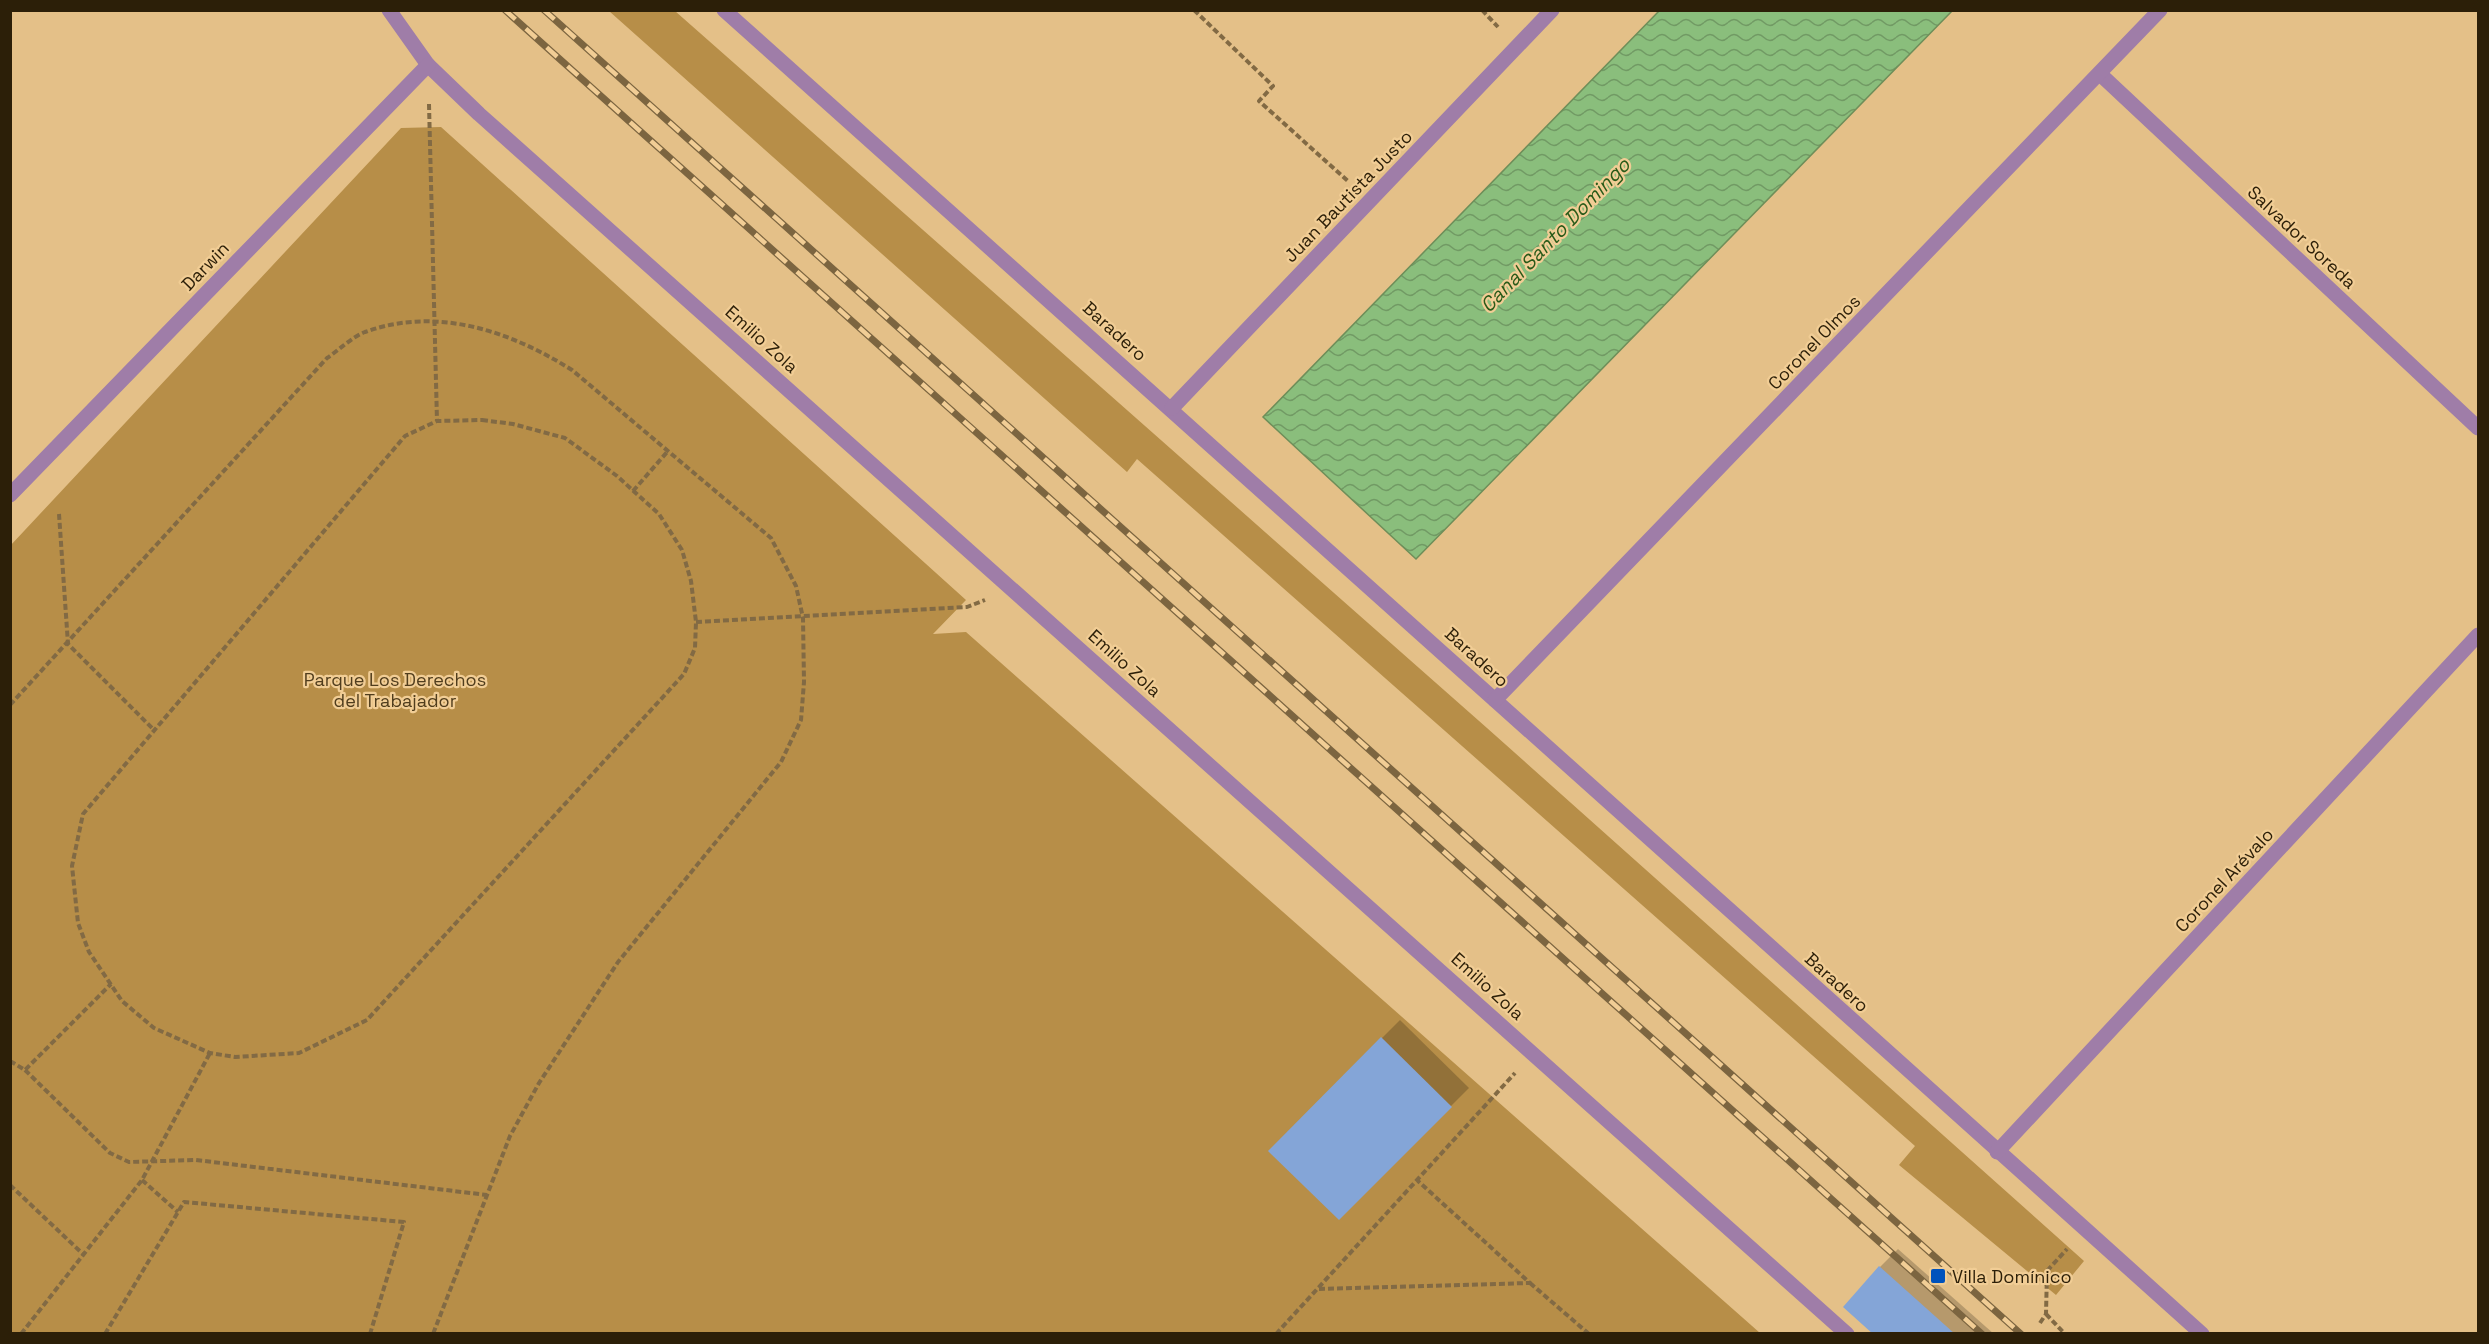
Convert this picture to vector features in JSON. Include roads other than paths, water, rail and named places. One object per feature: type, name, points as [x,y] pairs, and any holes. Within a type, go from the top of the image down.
[{"type":"street","name":"Emilio Zola","points":[[389,10],[428,65],[479,114],[1847,1334]]},
{"type":"street","name":"Baradero","points":[[724,10],[1172,408],[2202,1334]]},
{"type":"street","name":"Juan Bautista Justo","points":[[1172,408],[1552,10]]},
{"type":"street","name":"Coronel Olmos","points":[[1495,700],[2160,10]]},
{"type":"street","name":"Darwin","points":[[10,495],[428,65]]},
{"type":"street","name":"Salvador Soreda","points":[[2100,74],[2478,428]]},
{"type":"street","name":"Coronel Arévalo","points":[[1997,1152],[2478,635]]},
{"type":"water","name":"Canal Santo Domingo","points":[[1660,10],[1952,11],[1416,559],[1263,417]]},
{"type":"railway","points":[[505,10],[1982,1334]]},
{"type":"railway","points":[[544,10],[2021,1334]]},
{"type":"place","name":"Villa Domínico","points":[[1938,1276]]},
{"type":"park label","name":"Parque Los Derechos del Trabajador","points":[[395,689]]}]
